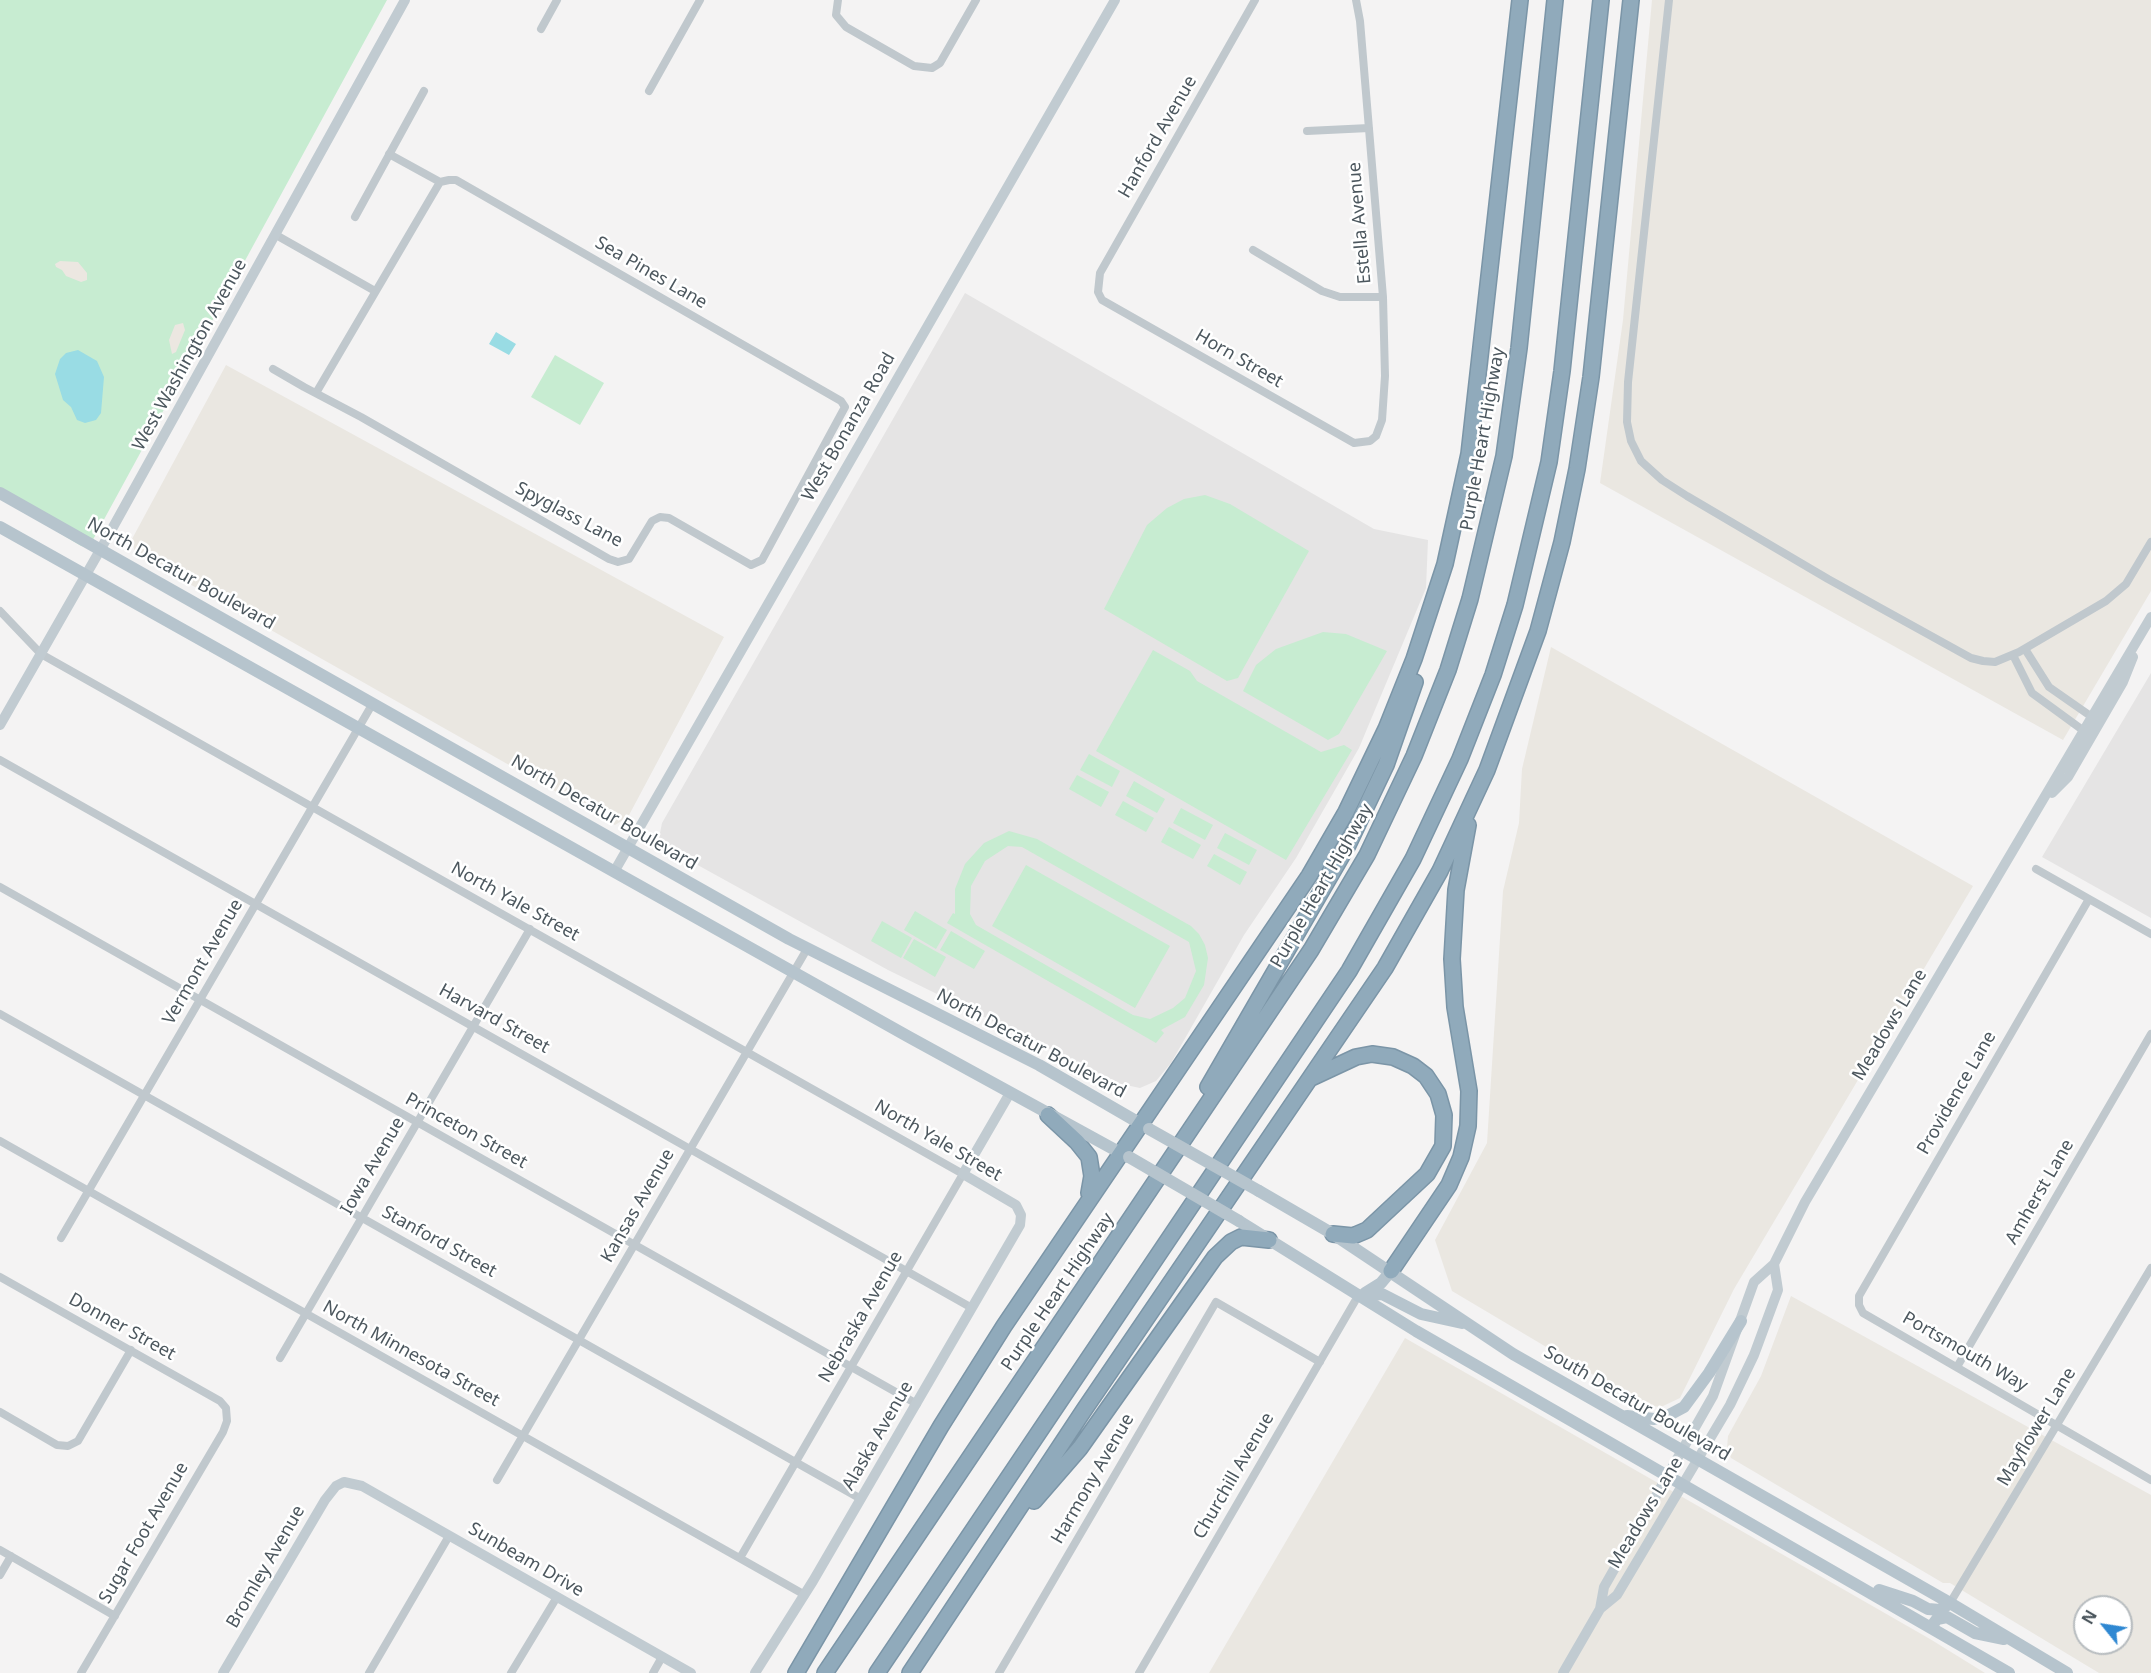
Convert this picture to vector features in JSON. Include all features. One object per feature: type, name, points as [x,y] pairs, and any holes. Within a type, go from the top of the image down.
[{"type":"highway","points":[[796,1673],[941,1426],[1086,1202],[1125,1155],[1290,907],[1328,844],[1379,746],[1426,625],[1452,535],[1472,439],[1520,0]]},
{"type":"highway","name":"Purple Heart Highway","points":[[825,1673],[1340,903],[1407,772],[1448,670],[1485,546],[1509,429],[1555,0]]},
{"type":"highway","points":[[877,1673],[1353,963],[1413,859],[1460,759],[1493,675],[1515,605],[1549,462],[1562,371],[1601,0]]},
{"type":"highway","points":[[910,1673],[1399,944],[1440,871],[1472,804],[1501,736],[1532,649],[1553,578],[1574,487],[1591,377],[1631,0]]},
{"type":"highway","points":[[1126,1226],[1312,912],[1357,827],[1386,765],[1407,706],[1422,662],[1426,625]]},
{"type":"highway","points":[[1391,1271],[1446,1190],[1459,1163],[1468,1126],[1468,1084],[1455,1007],[1452,959],[1456,890],[1472,804]]},
{"type":"highway","points":[[1309,1079],[1351,1059],[1372,1054],[1388,1055],[1408,1063],[1426,1076],[1438,1094],[1444,1115],[1444,1141],[1436,1161],[1427,1174],[1367,1230],[1353,1236],[1333,1234]]},
{"type":"highway","points":[[1048,1114],[1089,1157],[1092,1182],[1086,1202]]},
{"type":"highway","points":[[994,1547],[1080,1448],[1215,1257],[1235,1239],[1241,1237],[1269,1240]]},
{"type":"main road","name":"North Decatur Boulevard","points":[[0,493],[807,949],[1032,1061],[1195,1156]]},
{"type":"main road","points":[[0,527],[1176,1184],[1358,1296],[2009,1673]]},
{"type":"main road","name":"South Decatur Boulevard","points":[[1195,1156],[1333,1234],[1467,1324],[1609,1410],[1950,1602],[2067,1673]]},
{"type":"main road","points":[[1358,1296],[1381,1283],[1391,1271]]},
{"type":"main road","points":[[1358,1296],[1382,1294],[1421,1314],[1467,1324]]},
{"type":"main road","points":[[1609,1410],[1648,1419],[1664,1417],[1679,1410],[1698,1391],[1741,1321]]},
{"type":"main road","points":[[1855,1582],[1913,1601],[1928,1610],[1940,1610],[1950,1602]]},
{"type":"main road","points":[[1931,1627],[1937,1619],[1947,1617],[1975,1633],[2014,1641]]},
{"type":"street","name":"West Washington Avenue","points":[[0,725],[86,576],[405,0]]},
{"type":"street","points":[[541,28],[557,0]]},
{"type":"street","points":[[649,91],[700,0]]},
{"type":"street","points":[[838,0],[836,15],[846,27],[914,66],[932,68],[940,63],[976,0]]},
{"type":"street","name":"West Bonanza Road","points":[[614,872],[1115,0]]},
{"type":"street","name":"Hanford Avenue","points":[[1098,292],[1100,273],[1255,0]]},
{"type":"street","name":"Estella Avenue","points":[[1356,0],[1360,21],[1383,297],[1385,376],[1382,420],[1376,436],[1370,441]]},
{"type":"street","points":[[1669,0],[1628,382],[1627,422],[1636,454],[1652,472],[1689,497],[1900,620],[1971,658],[1995,662],[2025,649],[2116,594],[2129,579],[2151,542]]},
{"type":"street","points":[[355,217],[424,91]]},
{"type":"street","points":[[1307,132],[1369,128]]},
{"type":"street","name":"Sea Pines Lane","points":[[389,154],[440,182],[456,180],[843,404]]},
{"type":"street","points":[[316,393],[440,182]]},
{"type":"street","points":[[276,235],[375,291]]},
{"type":"street","points":[[1253,250],[1322,291],[1340,297],[1383,297]]},
{"type":"street","name":"Horn Street","points":[[1098,292],[1102,300],[1354,444],[1370,441]]},
{"type":"street","name":"Spyglass Lane","points":[[273,369],[618,562],[629,559],[652,521],[660,517],[669,518],[751,565],[762,560],[844,412],[843,404]]},
{"type":"street","name":"North Yale Street","points":[[0,610],[41,654],[1014,1203],[1021,1213]]},
{"type":"street","name":"Meadows Lane","points":[[1563,1673],[1600,1609],[1604,1587],[1668,1477],[1721,1378],[1754,1281],[1774,1264],[1805,1202],[2148,621]]},
{"type":"street","name":"Meadows Lane","points":[[2039,806],[2068,777],[2123,682],[2148,621]]},
{"type":"street","points":[[2025,649],[2049,687],[2092,717]]},
{"type":"street","points":[[2013,655],[2032,693],[2084,731]]},
{"type":"street","name":"Vermont Avenue","points":[[61,1238],[373,703]]},
{"type":"street","name":"Harvard Street","points":[[0,760],[972,1308]]},
{"type":"street","points":[[2036,869],[2151,934]]},
{"type":"street","name":"Princeton Street","points":[[0,887],[916,1404]]},
{"type":"street","name":"Providence Lane","points":[[1859,1305],[1859,1296],[2089,899]]},
{"type":"street","name":"Iowa Avenue","points":[[280,1358],[530,929]]},
{"type":"street","name":"Kansas Avenue","points":[[497,1480],[807,949]]},
{"type":"street","name":"Stanford Street","points":[[0,1014],[861,1499]]},
{"type":"street","name":"Amherst Lane","points":[[1958,1367],[2151,1034]]},
{"type":"street","name":"Nebraska Avenue","points":[[740,1558],[1010,1093]]},
{"type":"street","name":"North Minnesota Street","points":[[0,1141],[805,1595]]},
{"type":"street","name":"Alaska Avenue","points":[[755,1673],[805,1595],[972,1308],[1018,1228],[1021,1213]]},
{"type":"street","name":"Meadows Lane","points":[[1600,1609],[1617,1595],[1730,1405],[1764,1331],[1778,1290],[1774,1264]]},
{"type":"street","name":"Mayflower Lane","points":[[1950,1602],[2151,1268]]},
{"type":"street","name":"Donner Street","points":[[0,1277],[220,1401],[226,1408]]},
{"type":"street","name":"Churchill Avenue","points":[[1139,1673],[1358,1296]]},
{"type":"street","name":"Harmony Avenue","points":[[999,1673],[1216,1302],[1320,1362]]},
{"type":"street","name":"Portsmouth Way","points":[[1859,1305],[1863,1313],[2151,1480]]},
{"type":"street","points":[[0,1412],[57,1445],[68,1446],[78,1441],[131,1350]]},
{"type":"street","name":"Sugar Foot Avenue","points":[[81,1673],[223,1431],[227,1420],[226,1408]]},
{"type":"street","name":"Sunbeam Drive","points":[[344,1482],[362,1486],[691,1673]]},
{"type":"street","name":"Bromley Avenue","points":[[223,1673],[325,1500],[336,1486],[344,1482]]},
{"type":"street","points":[[369,1673],[449,1536]]},
{"type":"street","points":[[0,1550],[115,1616]]},
{"type":"street","points":[[0,1575],[11,1556]]},
{"type":"street","points":[[511,1673],[557,1597]]},
{"type":"street","points":[[653,1673],[662,1657]]},
{"type":"shaded area","points":[[1652,0],[2151,0],[2151,591],[2063,740],[1600,483],[1623,320]]},
{"type":"shaded area","points":[[965,293],[1374,529],[1428,540],[1426,588],[1359,748],[1296,858],[1244,935],[1171,1063],[1156,1081],[1140,1088],[1121,1084],[888,970],[665,847],[659,838],[662,823]]},
{"type":"shaded area","points":[[226,365],[724,637],[628,817],[615,825],[135,553],[132,539]]},
{"type":"shaded area","points":[[1551,647],[1973,886],[1734,1289],[1680,1398],[1661,1407],[1644,1405],[1452,1291],[1435,1240],[1487,1143],[1503,891],[1519,823],[1522,769]]},
{"type":"shaded area","points":[[2151,673],[2151,918],[2042,857]]},
{"type":"shaded area","points":[[1791,1296],[2151,1495],[2151,1673],[2099,1673],[1950,1583],[1943,1583],[1731,1458],[1727,1448],[1728,1436],[1761,1376]]},
{"type":"shaded area","points":[[1405,1338],[1930,1639],[1985,1673],[1209,1673]]},
{"type":"green space","points":[[0,0],[387,0],[89,547],[81,546],[0,497]]},
{"type":"green space","points":[[555,355],[604,383],[580,425],[531,397]]},
{"type":"green space","points":[[1205,495],[1230,504],[1309,551],[1238,678],[1227,681],[1104,609],[1147,525],[1167,508],[1184,499]]},
{"type":"green space","points":[[1323,632],[1346,634],[1387,651],[1339,734],[1328,740],[1243,691],[1256,665],[1276,649]]},
{"type":"green space","points":[[1153,650],[1190,671],[1197,681],[1321,752],[1344,745],[1352,750],[1286,860],[1096,751]]},
{"type":"green space","points":[[1089,754],[1120,771],[1112,787],[1080,770]]},
{"type":"green space","points":[[1077,775],[1109,792],[1101,807],[1069,789]]},
{"type":"green space","points":[[1134,781],[1165,799],[1157,813],[1126,796]]},
{"type":"green space","points":[[1123,801],[1154,818],[1146,832],[1115,815]]},
{"type":"green space","points":[[1181,808],[1213,825],[1205,840],[1173,823]]},
{"type":"green space","points":[[1169,827],[1201,845],[1193,859],[1161,842]]},
{"type":"green space","points":[[1009,831],[1037,839],[1191,926],[1205,945],[1208,958],[1204,985],[1185,1017],[1161,1030],[1164,1033],[1156,1043],[947,923],[953,913],[955,914],[955,889],[965,864],[984,843]],"holes":[[[1008,846],[1022,847],[1189,942],[1196,971],[1185,998],[1173,1008],[1150,1019],[1133,1015],[976,925],[970,914],[971,886],[985,861]]]},
{"type":"green space","points":[[1225,833],[1257,850],[1249,865],[1217,848]]},
{"type":"green space","points":[[1214,854],[1247,872],[1240,885],[1207,866]]},
{"type":"green space","points":[[1026,865],[1170,946],[1135,1008],[992,926]]},
{"type":"green space","points":[[915,911],[947,930],[936,949],[904,930]]},
{"type":"green space","points":[[882,921],[912,938],[901,958],[871,941]]},
{"type":"green space","points":[[951,931],[985,951],[974,969],[940,950]]},
{"type":"green space","points":[[914,939],[946,957],[935,977],[903,958]]},
{"type":"sand","points":[[60,261],[78,262],[87,273],[87,280],[81,282],[66,276],[56,267],[55,264]]},
{"type":"sand","points":[[183,323],[185,330],[176,352],[172,354],[169,340],[175,325]]},
{"type":"water","points":[[496,332],[516,344],[509,355],[489,344]]},
{"type":"water","points":[[78,350],[97,361],[104,377],[101,413],[96,420],[85,423],[77,420],[71,407],[63,400],[55,374],[60,359],[66,353]]}]
